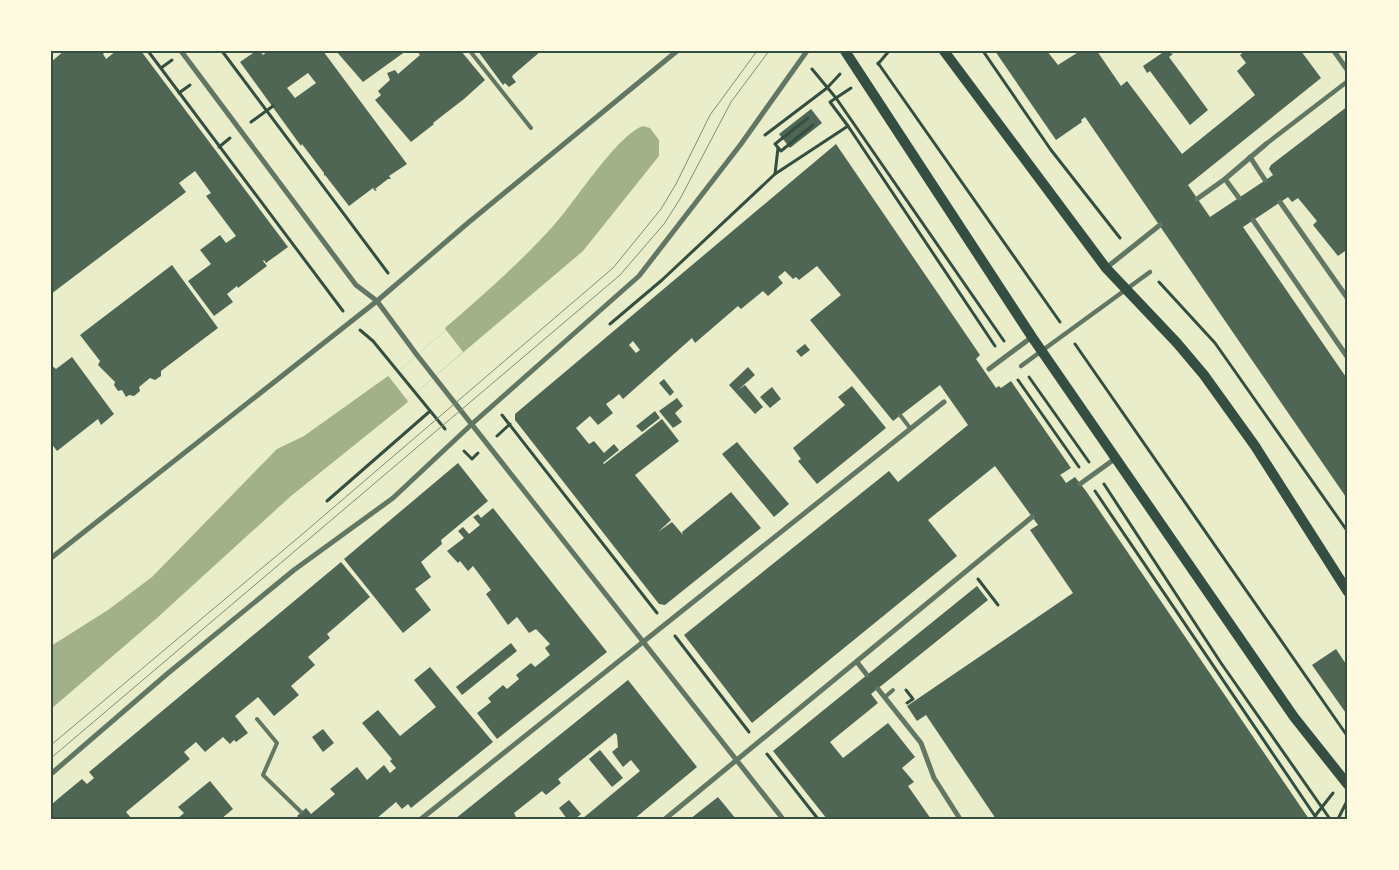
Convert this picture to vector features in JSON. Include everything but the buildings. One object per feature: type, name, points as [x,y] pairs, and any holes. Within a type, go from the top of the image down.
[{"type":"main road","points":[[845,51],[1032,337],[1294,717],[1346,782]]},
{"type":"main road","points":[[944,51],[1106,268],[1193,362],[1249,438],[1348,592]]},
{"type":"street","points":[[181,51],[356,285],[378,301],[434,377],[473,423],[783,819]]},
{"type":"street","points":[[51,558],[378,301],[677,51]]},
{"type":"street","points":[[51,774],[167,674],[294,570],[393,498],[473,423],[640,276],[741,144],[807,51]]},
{"type":"street","points":[[1334,51],[1348,71]]},
{"type":"street","points":[[1197,198],[1348,81]]},
{"type":"street","points":[[1250,157],[1265,180]]},
{"type":"street","points":[[1225,178],[1239,198]]},
{"type":"street","points":[[1280,202],[1348,299]]},
{"type":"street","points":[[1253,220],[1348,358]]},
{"type":"street","points":[[1106,268],[1160,225]]},
{"type":"street","points":[[1022,366],[1150,272]]},
{"type":"street","points":[[989,369],[1032,337]]},
{"type":"street","points":[[421,819],[944,402]]},
{"type":"street","points":[[1080,484],[1116,458]]},
{"type":"street","points":[[665,819],[1032,518]]},
{"type":"street","points":[[857,662],[867,675]]},
{"type":"street","points":[[878,689],[918,738],[934,778],[960,819]]},
{"type":"lane","points":[[470,51],[531,128]]},
{"type":"lane","points":[[900,415],[910,428]]},
{"type":"lane","points":[[885,697],[893,690]]},
{"type":"lane","points":[[257,719],[277,743],[263,775],[301,812]]},
{"type":"path","points":[[148,51],[350,322],[373,341],[414,394]]},
{"type":"path","points":[[222,51],[396,284]]},
{"type":"path","points":[[982,51],[1051,150],[1128,249]]},
{"type":"path","points":[[878,63],[1348,737]]},
{"type":"path","points":[[741,144],[770,133],[827,88],[836,98],[1012,353]]},
{"type":"path","points":[[775,174],[778,148],[775,144],[808,118]]},
{"type":"path","points":[[778,148],[781,151],[813,125]]},
{"type":"path","points":[[609,325],[662,280],[775,174],[848,126],[1003,359],[1087,479],[1316,817],[1346,782]]},
{"type":"path","points":[[1150,272],[1215,343],[1348,532]]},
{"type":"path","points":[[1022,366],[1096,472],[1221,663],[1330,819]]},
{"type":"path","points":[[510,409],[502,415],[818,819]]},
{"type":"path","points":[[327,501],[429,412]]},
{"type":"path","points":[[981,582],[998,605]]},
{"type":"path","points":[[1338,819],[1348,801]]},
{"type":"shaded area","points":[[643,126],[650,128],[659,140],[659,156],[583,251],[407,400],[408,402],[291,496],[157,618],[51,709],[51,646],[108,610],[152,577],[277,449],[304,436],[388,376],[390,378],[446,330],[445,328],[541,239],[563,215],[609,155],[621,142]]},
{"type":"pier","points":[[446,330],[463,352],[407,400],[390,378]]},
{"type":"tram line","points":[[51,745],[299,537],[613,268],[661,209],[676,184],[710,115],[757,51]]},
{"type":"tram line","points":[[51,758],[620,275],[664,224],[680,199],[731,102],[769,51]]}]
